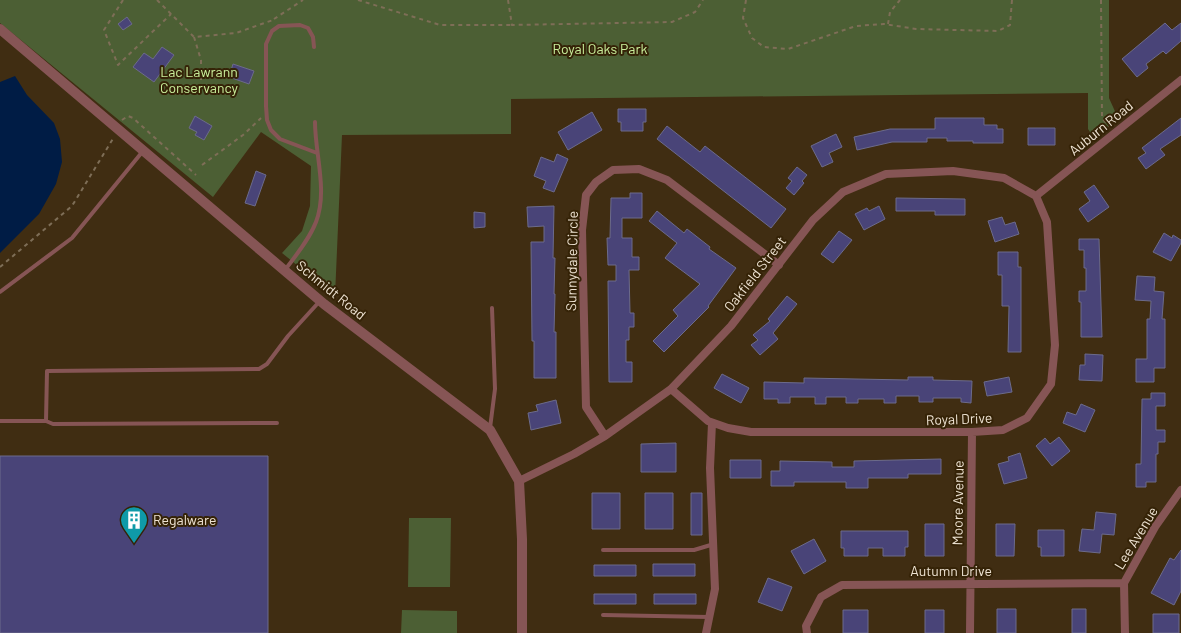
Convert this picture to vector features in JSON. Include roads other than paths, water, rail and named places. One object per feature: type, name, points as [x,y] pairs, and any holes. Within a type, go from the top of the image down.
[{"type":"street","name":"Schmidt Road","points":[[0,29],[320,301],[490,430],[519,481],[522,539],[522,633]]},
{"type":"street","name":"Auburn Road","points":[[1036,196],[1181,80]]},
{"type":"street","name":"Sunnydale Circle","points":[[605,436],[586,407],[582,230],[586,196],[596,182],[613,170],[639,169],[667,180],[779,265]]},
{"type":"street","name":"Oakfield Street","points":[[519,481],[574,454],[605,436],[670,389],[731,326],[813,220],[843,192],[886,174],[953,171],[1004,178],[1036,196]]},
{"type":"street","name":"Royal Drive","points":[[670,389],[708,421],[728,428],[751,432],[972,432],[1003,430],[1027,418],[1051,384],[1055,344],[1047,222],[1036,196]]},
{"type":"street","points":[[706,633],[715,589],[710,468],[712,423]]},
{"type":"street","name":"Moore Avenue","points":[[970,633],[972,432]]},
{"type":"street","name":"Lee Avenue","points":[[1124,633],[1124,583],[1155,527],[1181,490]]},
{"type":"street","name":"Autumn Drive","points":[[806,633],[806,626],[821,597],[842,585],[1124,583]]},
{"type":"lane","points":[[314,46],[313,36],[308,28],[300,25],[279,26],[272,30],[266,44],[266,113],[271,130],[280,139],[317,152]]},
{"type":"lane","points":[[285,270],[310,235],[317,220],[320,198],[315,122]]},
{"type":"lane","points":[[0,292],[72,238],[143,151]]},
{"type":"lane","points":[[46,421],[47,371],[259,370],[267,364],[288,336],[320,301]]},
{"type":"lane","points":[[490,430],[495,389],[492,308]]},
{"type":"lane","points":[[0,421],[46,421],[53,424],[277,423]]},
{"type":"lane","points":[[602,550],[694,550],[714,544]]},
{"type":"lane","points":[[603,615],[709,617]]},
{"type":"water","points":[[15,76],[27,95],[54,123],[60,139],[62,162],[56,184],[39,214],[0,253],[0,82]]},
{"type":"place","name":"Regalware","points":[[134,544]]},
{"type":"park label","name":"Royal Oaks Park","points":[[600,49]]},
{"type":"park label","name":"Lac Lawrann Conservancy","points":[[199,80]]}]
